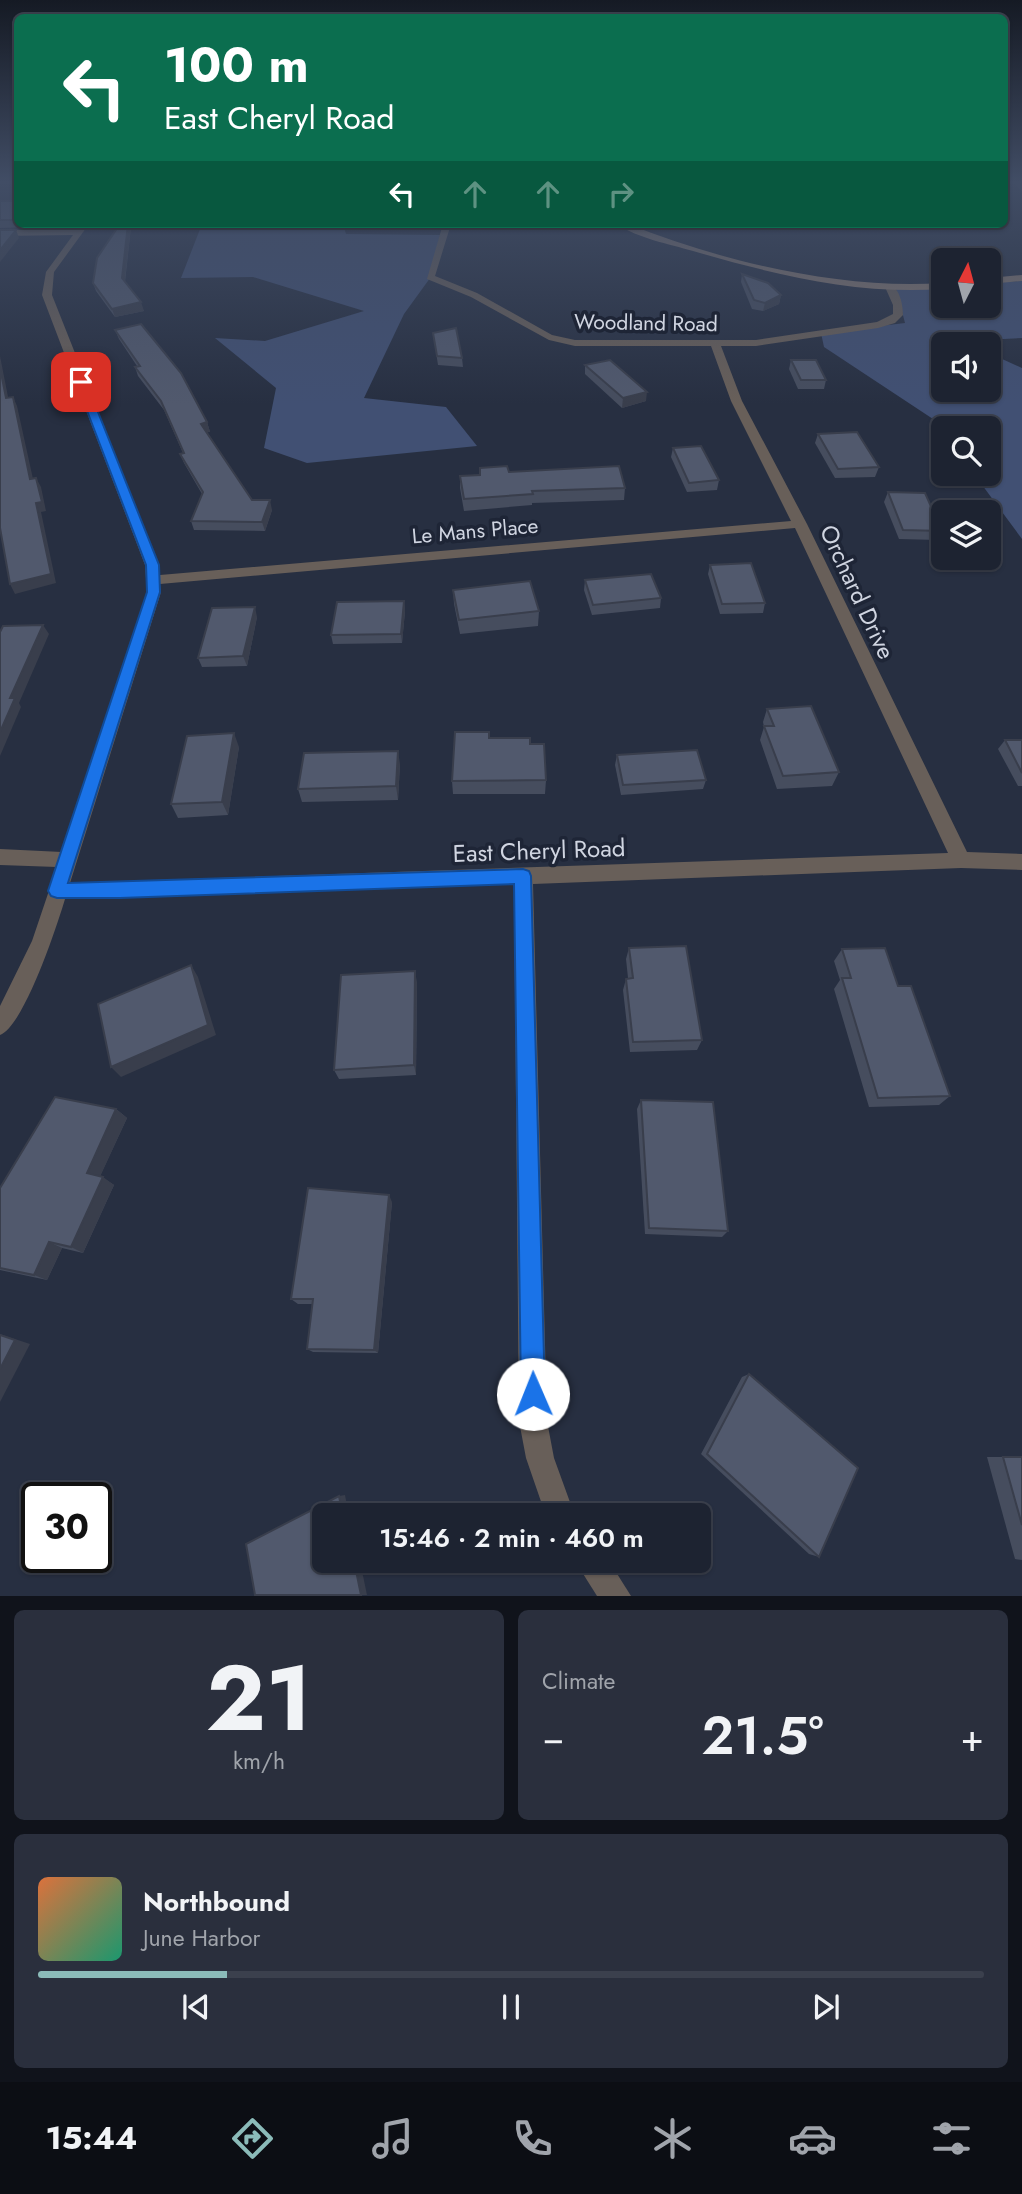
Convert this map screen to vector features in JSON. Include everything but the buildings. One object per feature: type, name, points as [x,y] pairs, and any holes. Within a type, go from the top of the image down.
[{"type":"street","points":[[0,1025],[12,1006],[42,942],[66,860],[154,592],[152,565],[47,295],[47,279],[63,254]]},
{"type":"street","name":"Woodland Road","points":[[437,254],[430,276],[474,295],[549,337],[575,343],[756,343],[886,324],[898,315],[898,305],[890,287]]},
{"type":"street","points":[[715,254],[776,271],[837,283],[890,287],[931,286]]},
{"type":"street","points":[[1001,280],[1022,278]]},
{"type":"street","name":"Orchard Drive","points":[[715,343],[720,364],[746,422],[800,524],[961,860]]},
{"type":"street","name":"Le Mans Place","points":[[154,580],[800,524]]},
{"type":"street","points":[[0,858],[66,860]]},
{"type":"street","name":"East Cheryl Road","points":[[57,891],[120,891],[961,860],[1022,862]]},
{"type":"street","points":[[523,876],[533,1421],[540,1458],[556,1503]]},
{"type":"street","points":[[599,1573],[616,1595]]},
{"type":"shaded area","points":[[190,254],[437,254],[433,274],[404,314],[364,398],[446,407],[477,446],[307,463],[264,448],[276,388],[215,338],[265,341],[364,311],[253,277],[181,278]]},
{"type":"shaded area","points":[[1022,281],[1022,338],[1001,339],[1001,332],[931,332],[931,402],[1001,402],[1001,358],[1022,368],[1022,539],[1001,511],[1001,500],[993,500],[983,486],[1001,486],[1001,416],[931,418],[824,347],[821,333],[905,323],[896,288],[931,286],[931,318],[1001,318],[1001,282]]},
{"type":"route","points":[[81,382],[152,565],[154,592],[57,891],[523,876],[533,1394]]}]
